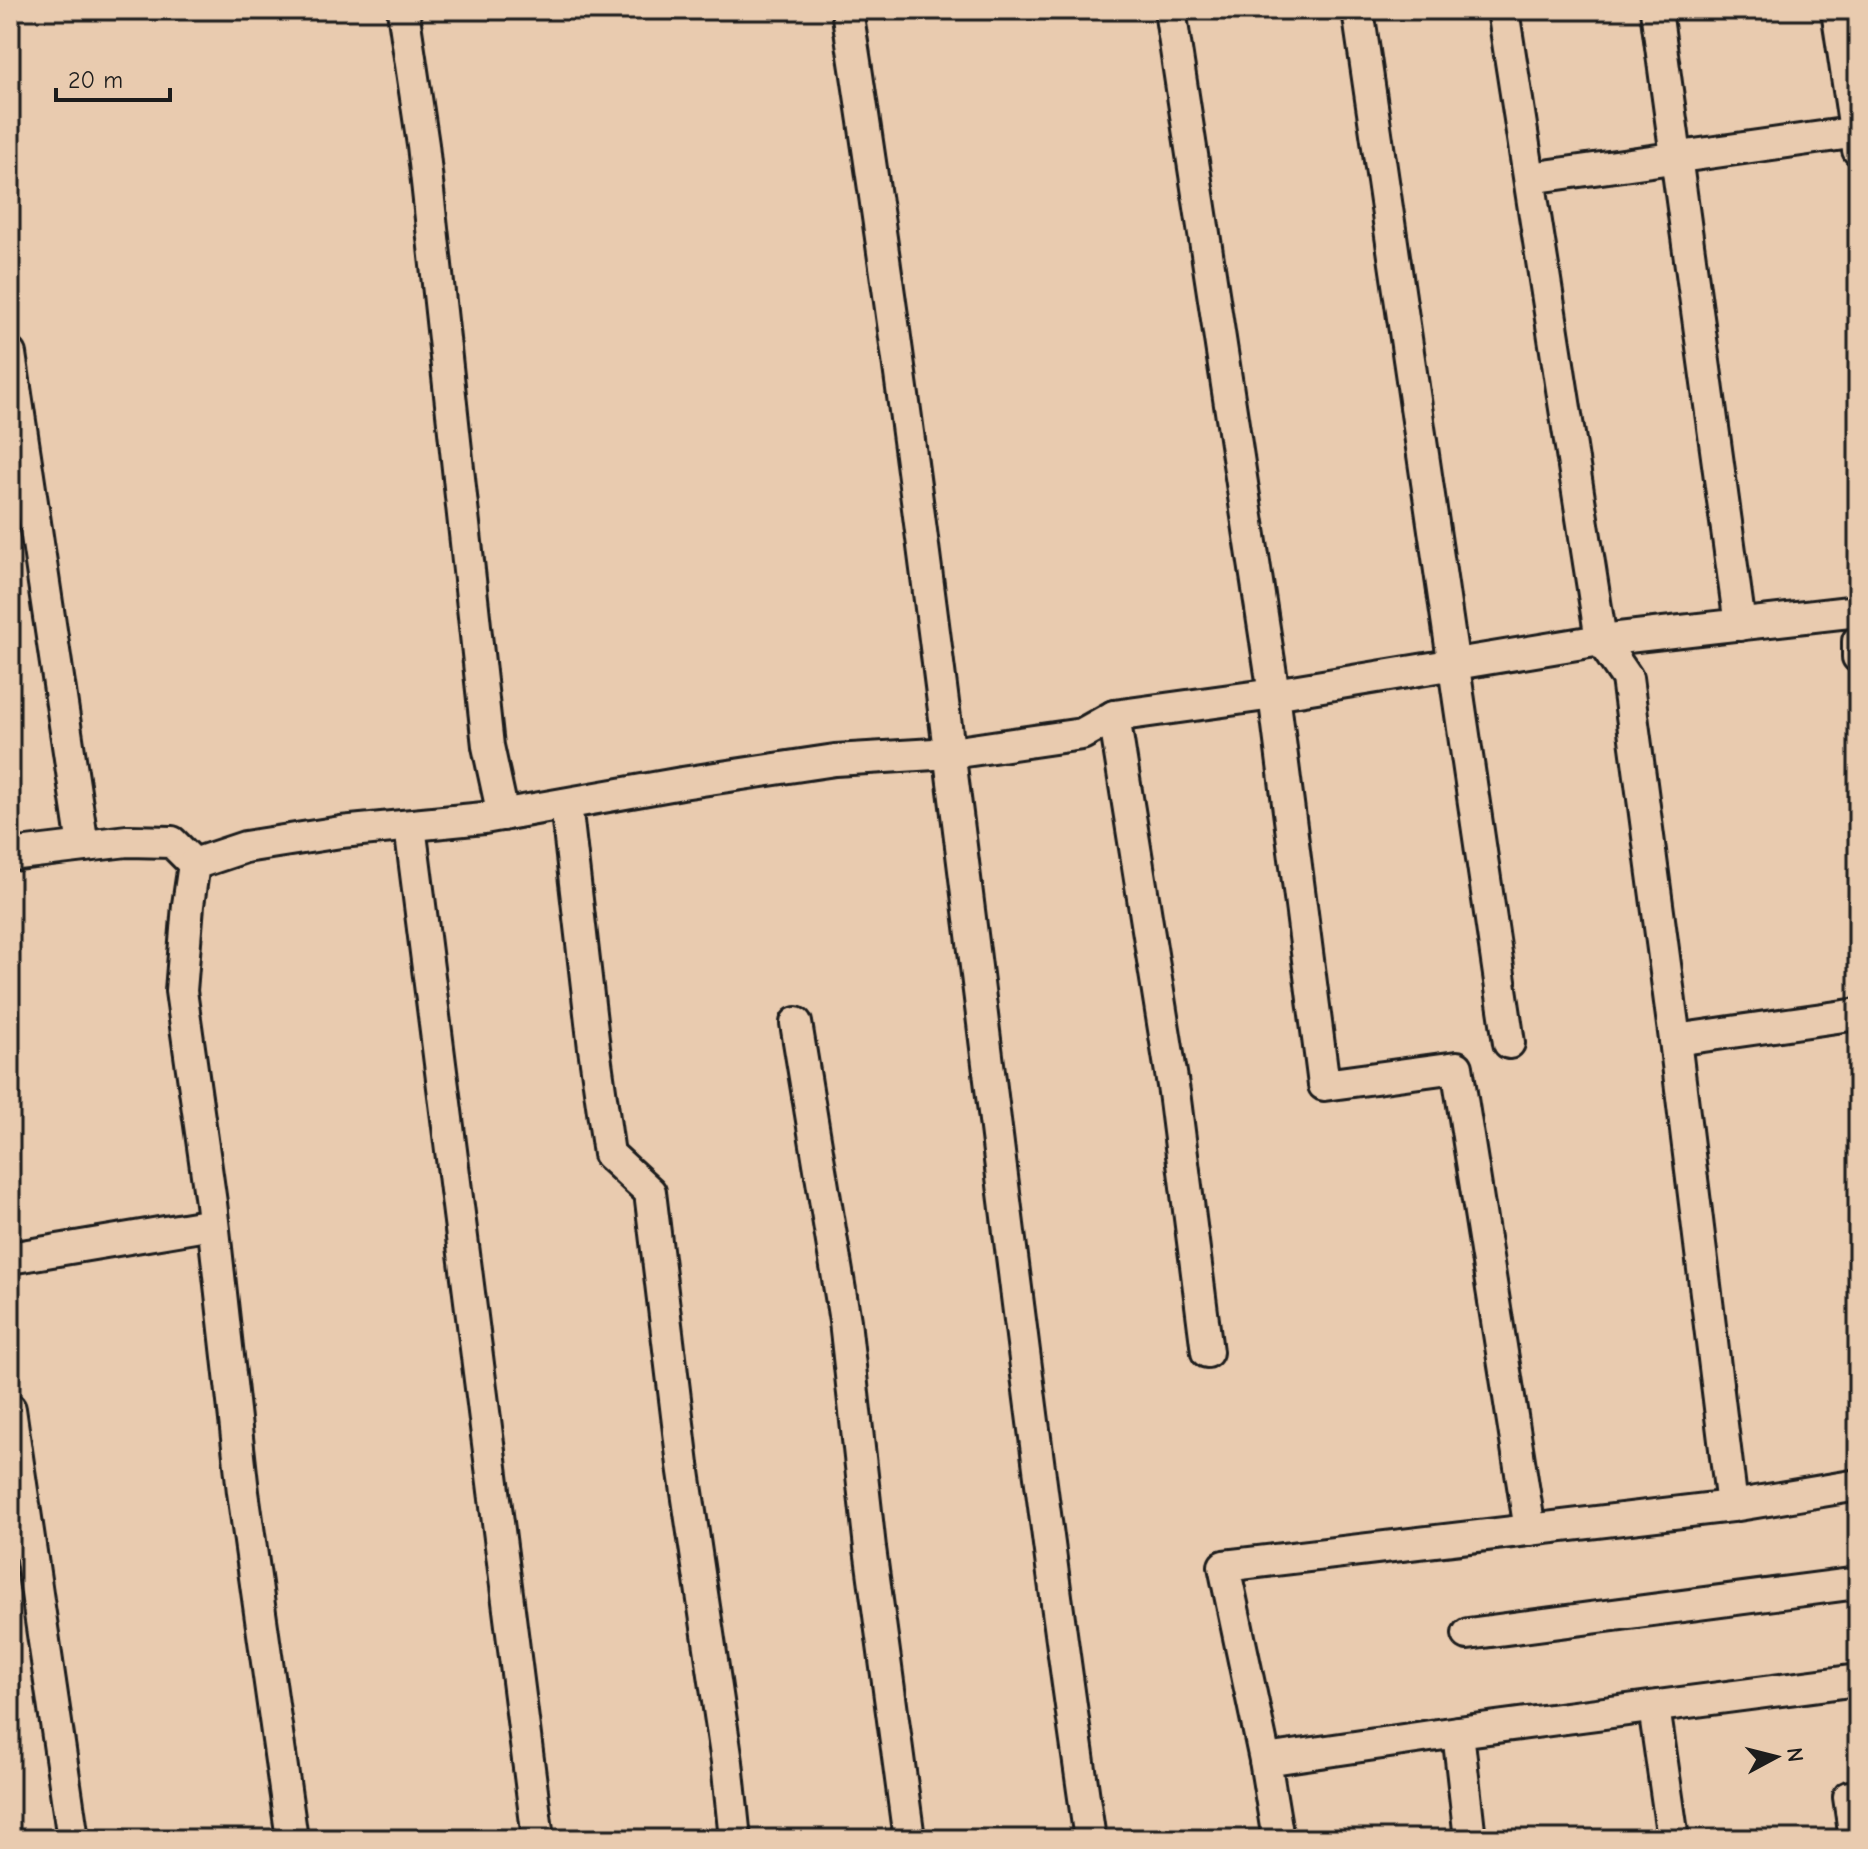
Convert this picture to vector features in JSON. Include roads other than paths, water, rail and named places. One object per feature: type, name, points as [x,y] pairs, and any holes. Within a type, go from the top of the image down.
[{"type":"street","points":[[403,10],[425,160],[488,746],[503,815]]},
{"type":"street","points":[[847,10],[951,753],[1051,1565],[1090,1839]]},
{"type":"street","points":[[1170,10],[1274,694],[1324,1085],[1457,1067],[1530,1530]]},
{"type":"street","points":[[1358,10],[1509,1043]]},
{"type":"street","points":[[1503,10],[1601,640],[1627,678],[1732,1506]]},
{"type":"street","points":[[1656,10],[1740,625]]},
{"type":"street","points":[[1530,178],[1857,138],[1837,10]]},
{"type":"street","points":[[10,354],[83,846]]},
{"type":"street","points":[[194,864],[245,847],[503,815],[835,760],[951,753],[1082,734],[1114,716],[1274,694],[1601,640],[1858,611]]},
{"type":"street","points":[[1858,641],[1858,657]]},
{"type":"street","points":[[1114,716],[1174,1092],[1207,1352]]},
{"type":"street","points":[[566,804],[609,1154],[650,1192],[683,1465],[727,1762],[735,1839]]},
{"type":"street","points":[[410,826],[538,1839]]},
{"type":"street","points":[[10,855],[127,841],[172,842],[194,864]]},
{"type":"street","points":[[194,864],[181,991],[213,1224],[243,1492],[292,1839]]},
{"type":"street","points":[[1675,1040],[1858,1014]]},
{"type":"street","points":[[796,1023],[845,1321],[870,1548],[909,1839]]},
{"type":"street","points":[[10,1258],[213,1224]]},
{"type":"street","points":[[10,1409],[73,1839]]},
{"type":"street","points":[[1278,1839],[1265,1760],[1224,1566],[1732,1506],[1858,1485]]},
{"type":"street","points":[[1468,1634],[1858,1583]]},
{"type":"street","points":[[1265,1760],[1858,1680]]},
{"type":"street","points":[[1654,1707],[1673,1839]]},
{"type":"street","points":[[1458,1732],[1470,1839]]},
{"type":"street","points":[[1849,1797],[1855,1839]]}]
